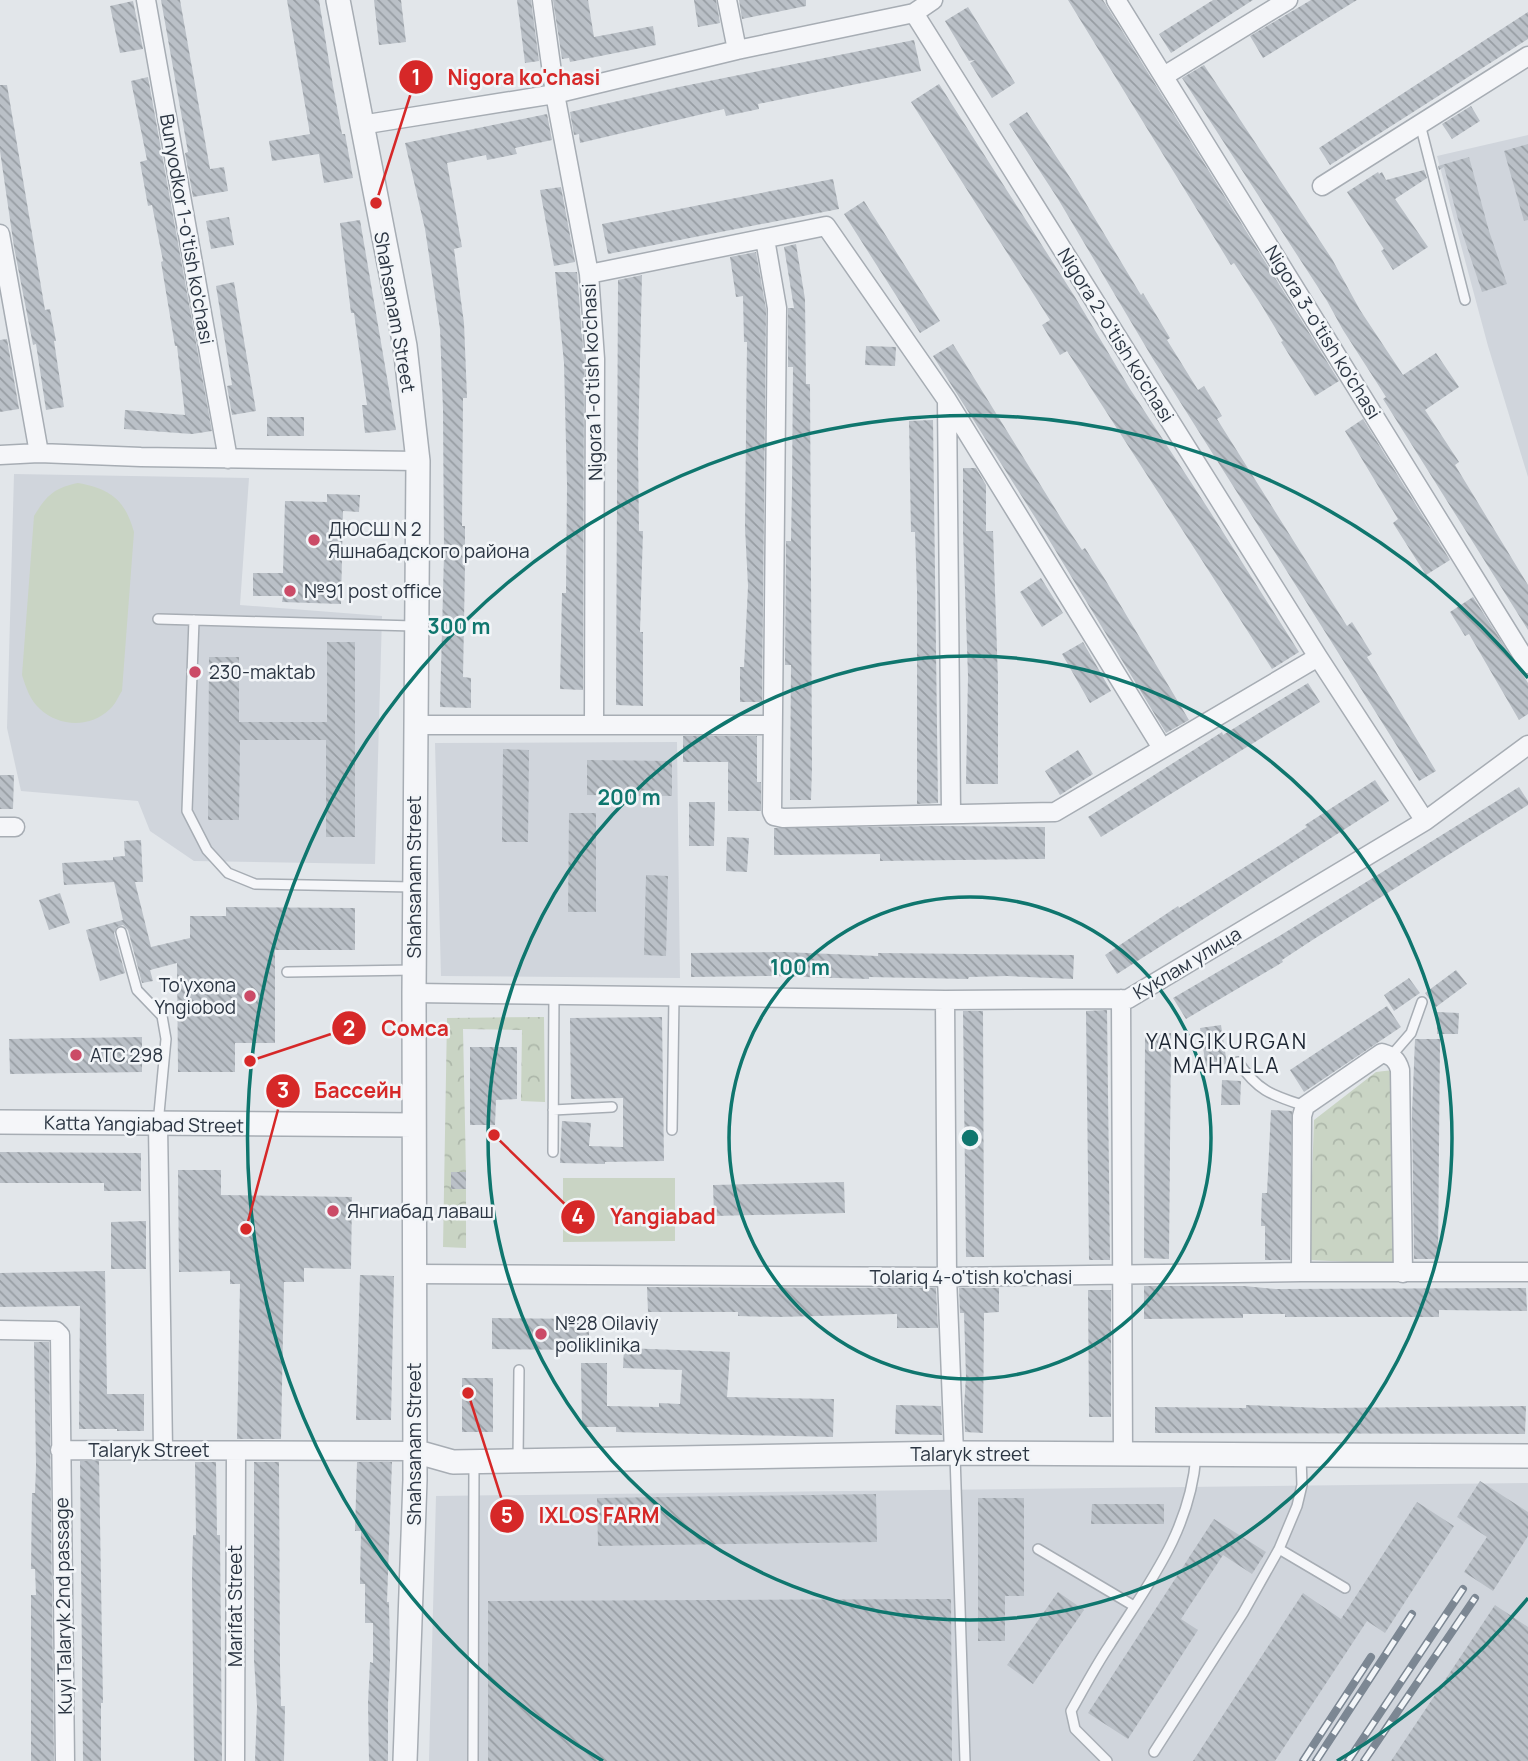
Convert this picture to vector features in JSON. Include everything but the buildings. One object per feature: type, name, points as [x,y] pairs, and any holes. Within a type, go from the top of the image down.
[{"type":"street","name":"Bunyodkor 1-o'tish ko'chasi","points":[[146,0],[228,459]]},
{"type":"street","name":"Shahsanam Street","points":[[338,0],[405,346],[418,461],[414,887],[414,1451],[405,1761]]},
{"type":"street","name":"Nigora 1-o'tish ko'chasi","points":[[542,0],[555,94],[589,274],[595,359],[594,725]]},
{"type":"street","points":[[727,0],[737,50]]},
{"type":"street","points":[[360,124],[555,94],[737,50],[914,13],[933,0]]},
{"type":"street","name":"Nigora 3-o'tish ko'chasi","points":[[1116,0],[1528,664]]},
{"type":"street","points":[[1164,76],[1288,0]]},
{"type":"street","name":"Nigora 2-o'tish ko'chasi","points":[[914,13],[1318,657],[1425,821]]},
{"type":"street","points":[[1322,187],[1528,56]]},
{"type":"street","points":[[589,274],[826,226],[947,400],[1162,748]]},
{"type":"street","points":[[0,234],[39,453]]},
{"type":"street","points":[[765,239],[777,308],[771,725],[774,816],[783,818],[1055,812],[1318,657]]},
{"type":"street","points":[[947,400],[951,814]]},
{"type":"street","points":[[0,455],[39,453],[418,461]]},
{"type":"street","points":[[415,725],[771,725]]},
{"type":"street","name":"Куклам улица","points":[[1123,1454],[1121,999],[1128,999],[1425,821],[1528,746]]},
{"type":"street","points":[[414,993],[945,1000],[1121,999]]},
{"type":"street","points":[[945,1000],[947,1277],[954,1453]]},
{"type":"street","points":[[1301,1272],[1302,1116],[1306,1106],[1382,1053],[1398,1062],[1400,1070],[1403,1273]]},
{"type":"street","name":"Katta Yangiabad Street","points":[[0,1122],[414,1125]]},
{"type":"street","points":[[158,1125],[163,1450]]},
{"type":"street","name":"Tolariq 4-o'tish ko'chasi","points":[[414,1273],[947,1277],[1528,1272]]},
{"type":"street","name":"Talaryk Street","points":[[0,1330],[59,1333],[60,1450],[414,1451]]},
{"type":"street","name":"Kuyi Talaryk 2nd passage","points":[[60,1450],[65,1761]]},
{"type":"street","name":"Marifat Street","points":[[235,1761],[236,1451]]},
{"type":"street","name":"Talaryk street","points":[[414,1451],[453,1462],[954,1453],[1528,1456]]},
{"type":"lane","points":[[1420,124],[1465,300]]},
{"type":"lane","points":[[158,619],[416,626]]},
{"type":"lane","points":[[194,620],[187,811],[207,850],[228,873],[255,884],[414,887]]},
{"type":"lane","points":[[121,932],[137,990],[162,1016],[166,1039],[158,1125]]},
{"type":"lane","points":[[287,972],[414,970]]},
{"type":"lane","points":[[553,1152],[554,995]]},
{"type":"lane","points":[[672,1130],[674,997]]},
{"type":"lane","points":[[1391,1056],[1411,1033],[1422,1002]]},
{"type":"lane","points":[[1238,1062],[1251,1080],[1270,1094],[1306,1106]]},
{"type":"lane","points":[[554,1110],[612,1107]]},
{"type":"lane","points":[[518,1461],[519,1370]]},
{"type":"lane","points":[[954,1453],[965,1761]]},
{"type":"lane","points":[[1107,1761],[1075,1729],[1071,1712],[1134,1606],[1165,1560],[1190,1498],[1196,1454]]},
{"type":"lane","points":[[1154,1752],[1243,1612],[1279,1549],[1297,1506],[1302,1485],[1301,1455]]},
{"type":"lane","points":[[473,1761],[474,1462]]},
{"type":"lane","points":[[1038,1549],[1134,1606]]},
{"type":"lane","points":[[1279,1549],[1345,1588]]},
{"type":"shaded area","points":[[1528,135],[1528,477],[1488,346],[1437,156]]},
{"type":"shaded area","name":"230-maktab","points":[[14,474],[249,478],[240,605],[382,616],[375,864],[194,861],[150,831],[138,801],[21,791],[7,728]]},
{"type":"shaded area","points":[[677,742],[680,978],[441,976],[435,743]]},
{"type":"shaded area","points":[[1528,1483],[1528,1761],[429,1761],[436,1496]]},
{"type":"green space","points":[[78,483],[99,489],[115,498],[126,512],[134,532],[122,691],[102,715],[94,720],[75,723],[56,719],[40,709],[31,698],[22,675],[34,516],[52,494],[63,487]]},
{"type":"green space","points":[[544,1017],[545,1102],[521,1101],[522,1030],[463,1029],[466,1172],[452,1172],[451,1189],[466,1189],[466,1248],[443,1247],[447,1018]]},
{"type":"green space","points":[[1393,1070],[1394,1264],[1309,1260],[1314,1120],[1376,1072]]},
{"type":"green space","points":[[563,1178],[675,1178],[675,1241],[563,1242]]},
{"type":"railway","points":[[1348,1761],[1463,1589]]},
{"type":"railway","points":[[1364,1761],[1475,1598]]},
{"type":"railway","points":[[1316,1761],[1412,1614]]},
{"type":"railway","points":[[1303,1761],[1371,1657]]},
{"type":"place","name":"Nigora ko'chasi","points":[[376,203]]},
{"type":"place","name":"ДЮСШ N 2 Яшнабадского района","points":[[314,540]]},
{"type":"place","name":"№91 post office","points":[[290,591]]},
{"type":"place","name":"230-maktab","points":[[195,672]]},
{"type":"place","name":"To'yxona Yngiobod","points":[[250,996]]},
{"type":"place","name":"АТС 298","points":[[76,1055]]},
{"type":"place","name":"Сомса","points":[[250,1061]]},
{"type":"place","name":"Yangiabad","points":[[494,1135]]},
{"type":"place","name":"Янгиабад лаваш","points":[[333,1211]]},
{"type":"place","name":"Бассейн","points":[[246,1229]]},
{"type":"place","name":"№28 Oilaviy poliklinika","points":[[541,1334]]},
{"type":"place","name":"IXLOS FARM","points":[[468,1393]]},
{"type":"district","name":"YANGIKURGAN MAHALLA","points":[[1227,1054]]}]
